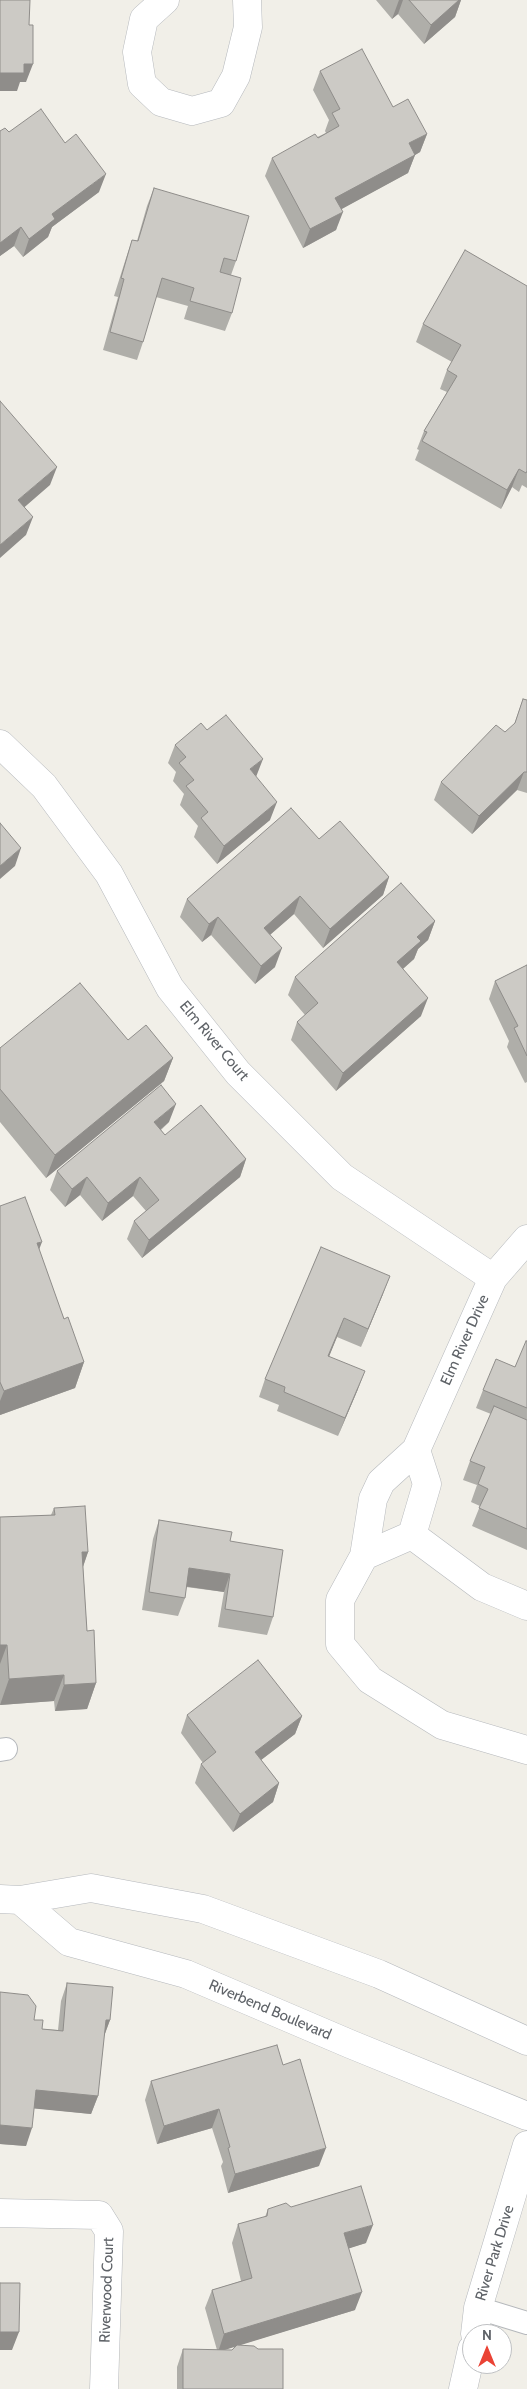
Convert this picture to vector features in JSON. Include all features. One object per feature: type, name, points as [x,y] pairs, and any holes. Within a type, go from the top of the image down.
[{"type":"street","points":[[165,0],[144,19],[137,52],[142,84],[161,102],[192,111],[221,103],[236,76],[248,27],[247,0]]},
{"type":"street","name":"Elm River Court","points":[[0,744],[44,786],[109,874],[170,988],[238,1073],[342,1177],[493,1278]]},
{"type":"street","name":"Elm River Drive","points":[[527,1239],[493,1278],[416,1450],[381,1482],[373,1499],[364,1556],[340,1600],[340,1644],[370,1680],[442,1725],[527,1750]]},
{"type":"street","points":[[364,1556],[412,1535],[427,1484],[416,1450]]},
{"type":"street","points":[[412,1535],[482,1587],[527,1606]]},
{"type":"street","name":"Riverbend Boulevard","points":[[10,1899],[92,1888],[203,1909],[379,1974],[527,2041]]},
{"type":"street","name":"Riverbend Boulevard","points":[[10,1899],[68,1942],[186,1974],[350,2044],[527,2116]]},
{"type":"street","name":"River Park Drive","points":[[477,2321],[527,2145]]},
{"type":"street","name":"Riverwood Court","points":[[0,2213],[99,2215],[109,2231],[104,2389]]},
{"type":"street","points":[[463,2389],[466,2374]]},
{"type":"lane","points":[[477,2321],[527,2323]]},
{"type":"building","points":[[0,0],[30,0],[29,25],[33,25],[33,64],[24,64],[24,73],[0,73]]},
{"type":"building","points":[[409,0],[459,0],[431,25]]},
{"type":"building","points":[[362,49],[393,107],[408,99],[427,134],[409,143],[415,155],[335,198],[343,212],[310,229],[272,158],[315,134],[318,138],[339,126],[332,113],[340,109],[320,71]]},
{"type":"building","points":[[41,109],[65,143],[76,134],[106,174],[52,214],[55,219],[29,239],[21,227],[0,243],[0,131],[5,128],[9,132]]},
{"type":"building","points":[[154,188],[249,216],[236,261],[224,258],[220,272],[241,278],[232,313],[190,301],[194,288],[162,278],[143,342],[110,332],[124,279],[121,278],[132,240],[138,241]]},
{"type":"building","points":[[465,250],[527,286],[527,471],[526,473],[519,469],[507,490],[422,441],[427,432],[424,431],[457,376],[447,370],[461,345],[423,324]]},
{"type":"building","points":[[0,401],[57,467],[18,500],[33,517],[0,545]]},
{"type":"building","points":[[523,699],[527,700],[527,772],[524,772],[479,816],[441,782],[496,725],[505,732],[515,723]]},
{"type":"building","points":[[226,715],[263,759],[250,769],[277,802],[224,846],[201,818],[208,812],[186,786],[194,780],[179,763],[186,757],[175,745],[201,723],[207,730]]},
{"type":"building","points":[[291,808],[319,839],[340,821],[389,877],[330,929],[300,896],[264,928],[282,948],[261,966],[218,917],[209,924],[187,899]]},
{"type":"building","points":[[0,823],[21,848],[0,866]]},
{"type":"building","points":[[401,883],[435,921],[417,937],[421,941],[397,962],[428,998],[343,1073],[297,1022],[318,1003],[295,977]]},
{"type":"building","points":[[527,965],[527,1056],[514,1028],[518,1026],[495,981]]},
{"type":"building","points":[[80,983],[128,1040],[146,1025],[173,1058],[55,1155],[0,1089],[0,1048]]},
{"type":"building","points":[[161,1085],[176,1104],[154,1122],[165,1135],[201,1105],[246,1159],[149,1240],[134,1221],[159,1200],[140,1177],[108,1203],[87,1177],[72,1189],[57,1171]]},
{"type":"building","points":[[25,1197],[42,1242],[37,1243],[64,1319],[68,1317],[84,1362],[4,1391],[0,1382],[0,1206]]},
{"type":"building","points":[[321,1247],[390,1276],[368,1329],[344,1318],[328,1356],[365,1371],[345,1418],[284,1392],[285,1387],[265,1379]]},
{"type":"building","points":[[526,1341],[527,1408],[483,1390],[496,1359],[515,1367]]},
{"type":"building","points":[[494,1406],[527,1420],[527,1529],[479,1508],[488,1489],[478,1484],[485,1467],[470,1461]]},
{"type":"building","points":[[85,1506],[88,1552],[82,1552],[87,1631],[94,1630],[96,1683],[64,1685],[64,1675],[9,1679],[7,1645],[0,1645],[0,1517],[55,1515],[54,1508]]},
{"type":"building","points":[[159,1520],[232,1532],[230,1541],[283,1550],[273,1617],[225,1609],[230,1574],[189,1568],[185,1598],[149,1592]]},
{"type":"building","points":[[258,1660],[302,1716],[255,1752],[279,1783],[240,1814],[201,1764],[216,1752],[187,1715]]},
{"type":"building","points":[[67,1983],[113,1987],[110,2020],[106,2020],[98,2096],[36,2090],[32,2128],[0,2125],[0,1992],[28,1995],[36,2006],[34,2020],[43,2020],[42,2029],[63,2031]]},
{"type":"building","points":[[277,2045],[283,2065],[300,2059],[326,2148],[235,2174],[228,2148],[230,2147],[219,2109],[164,2126],[151,2081]]},
{"type":"building","points":[[361,2186],[373,2225],[344,2233],[362,2292],[224,2334],[212,2290],[252,2278],[238,2224],[267,2216],[268,2209],[286,2203],[291,2207]]},
{"type":"building","points":[[0,2283],[20,2283],[19,2332],[0,2332]]},
{"type":"building","points":[[237,2345],[254,2346],[258,2349],[283,2349],[283,2389],[183,2389],[183,2349],[232,2350]]}]
